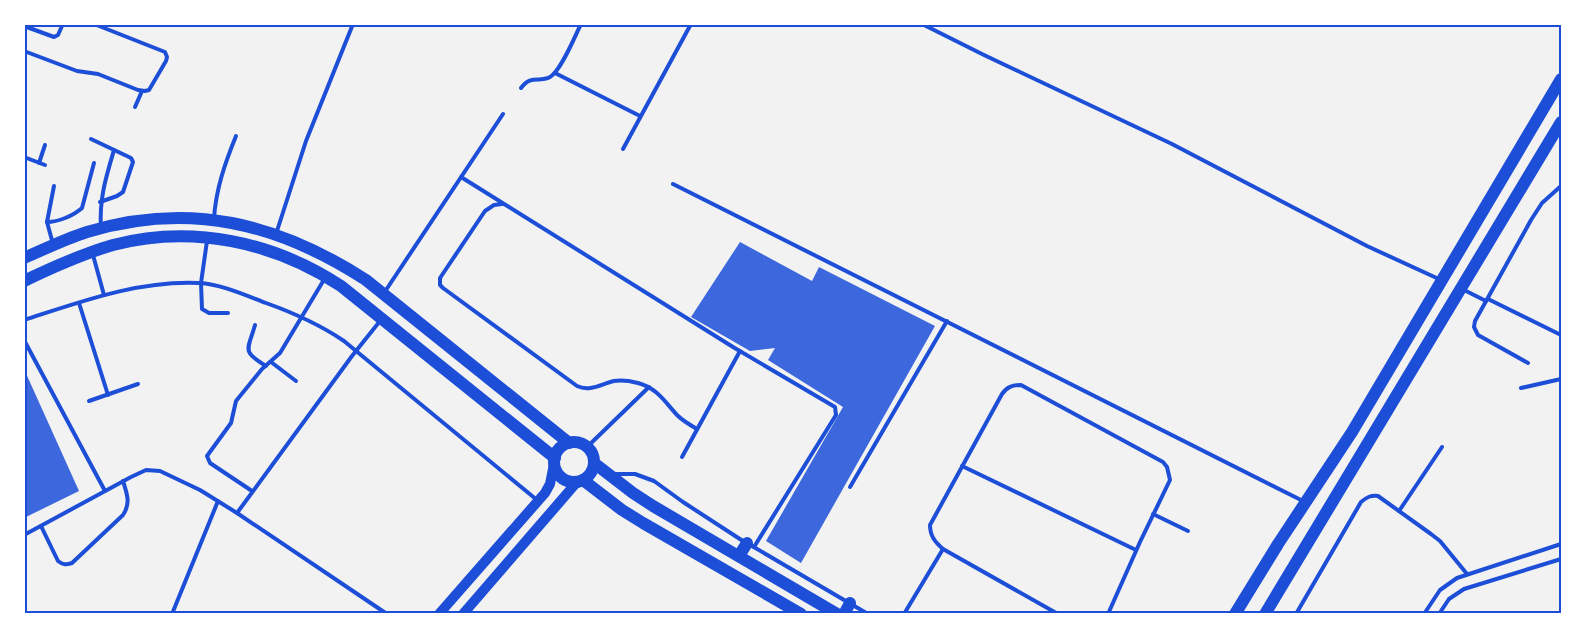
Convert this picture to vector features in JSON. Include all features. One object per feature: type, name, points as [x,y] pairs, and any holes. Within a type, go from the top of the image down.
[{"type":"main road","points":[[1235,614],[1352,432],[1561,78]]},
{"type":"main road","points":[[1265,614],[1560,127]]},
{"type":"main road","points":[[24,258],[101,228],[166,218],[214,219],[276,234],[315,250],[341,264],[384,293],[569,443]]},
{"type":"main road","points":[[24,281],[92,252],[135,240],[156,237],[208,237],[242,243],[290,259],[326,276],[354,296],[554,461],[556,471],[565,480],[580,481],[643,523],[801,614]]},
{"type":"main road","points":[[1352,432],[1369,441]]},
{"type":"main road","points":[[439,614],[538,500],[549,484],[554,461],[560,448],[569,443],[587,447],[594,463],[588,476],[580,481],[463,614]]},
{"type":"main road","points":[[594,463],[653,506],[837,614]]},
{"type":"main road","points":[[505,538],[519,549]]},
{"type":"main road","points":[[739,556],[751,545]]},
{"type":"lane","points":[[24,51],[76,71],[98,74],[142,91],[152,87],[166,61],[165,52],[94,24]]},
{"type":"lane","points":[[256,24],[263,24]]},
{"type":"lane","points":[[276,234],[306,141],[353,24]]},
{"type":"lane","points":[[521,88],[530,80],[545,79],[555,73],[581,24]]},
{"type":"lane","points":[[622,149],[691,24]]},
{"type":"lane","points":[[922,24],[1172,144],[1367,246],[1442,281]]},
{"type":"lane","points":[[24,26],[54,37],[62,26]]},
{"type":"lane","points":[[555,73],[640,116]]},
{"type":"lane","points":[[135,108],[142,91]]},
{"type":"lane","points":[[384,293],[503,114]]},
{"type":"lane","points":[[214,219],[219,186],[236,136]]},
{"type":"lane","points":[[91,139],[131,158],[133,163],[123,192],[100,202]]},
{"type":"lane","points":[[39,163],[45,145]]},
{"type":"lane","points":[[101,228],[100,202],[114,150]]},
{"type":"lane","points":[[24,157],[45,165]]},
{"type":"lane","points":[[47,222],[77,213],[82,208],[93,163]]},
{"type":"lane","points":[[461,177],[740,351],[836,407],[837,412],[751,545]]},
{"type":"lane","points":[[673,184],[1306,502]]},
{"type":"lane","points":[[53,245],[47,222],[54,186]]},
{"type":"lane","points":[[1528,363],[1479,335],[1475,331],[1475,321],[1531,220],[1542,203],[1561,186]]},
{"type":"lane","points":[[504,204],[494,205],[485,211],[442,275],[440,282],[443,288],[581,388],[590,388],[614,381],[638,382],[659,394],[681,418],[697,429]]},
{"type":"lane","points":[[208,237],[201,283],[202,309],[208,313],[228,314]]},
{"type":"lane","points":[[92,252],[104,295]]},
{"type":"lane","points":[[252,491],[210,463],[207,456],[231,423],[236,401],[280,353],[326,276]]},
{"type":"lane","points":[[24,320],[104,295],[150,286],[201,283],[242,294],[302,317],[331,332],[538,500]]},
{"type":"lane","points":[[1461,288],[1561,335]]},
{"type":"lane","points":[[79,303],[108,395]]},
{"type":"lane","points":[[237,513],[382,319]]},
{"type":"lane","points":[[850,487],[947,321]]},
{"type":"lane","points":[[255,325],[249,353],[266,366]]},
{"type":"lane","points":[[24,340],[105,491]]},
{"type":"lane","points":[[682,457],[740,351]]},
{"type":"lane","points":[[271,362],[296,381]]},
{"type":"lane","points":[[1521,388],[1561,379]]},
{"type":"lane","points":[[89,401],[138,384]]},
{"type":"lane","points":[[1058,614],[944,549],[933,539],[930,532],[930,525],[1002,394],[1013,384],[1021,385],[1163,462],[1170,474],[1170,480],[1108,614]]},
{"type":"lane","points":[[587,447],[649,387]]},
{"type":"lane","points":[[1399,511],[1442,447]]},
{"type":"lane","points":[[963,466],[1136,550]]},
{"type":"lane","points":[[24,535],[146,470],[160,471],[218,500],[387,614]]},
{"type":"lane","points":[[609,476],[626,473],[654,481],[847,609],[868,614]]},
{"type":"lane","points":[[41,526],[58,561],[62,565],[72,563],[123,514],[129,504],[123,481]]},
{"type":"lane","points":[[1296,614],[1361,502],[1372,496],[1378,496],[1440,541],[1467,574]]},
{"type":"lane","points":[[172,614],[218,500]]},
{"type":"lane","points":[[1153,514],[1188,531]]},
{"type":"lane","points":[[1424,614],[1440,590],[1457,578],[1560,544],[1561,537]]},
{"type":"lane","points":[[904,614],[944,549]]},
{"type":"lane","points":[[1439,614],[1449,599],[1464,589],[1561,559]]},
{"type":"building","points":[[740,242],[812,281],[819,267],[935,326],[801,563],[766,541],[843,407],[768,360],[775,348],[750,351],[691,317]]},
{"type":"building","points":[[24,369],[79,491],[24,518]]}]
